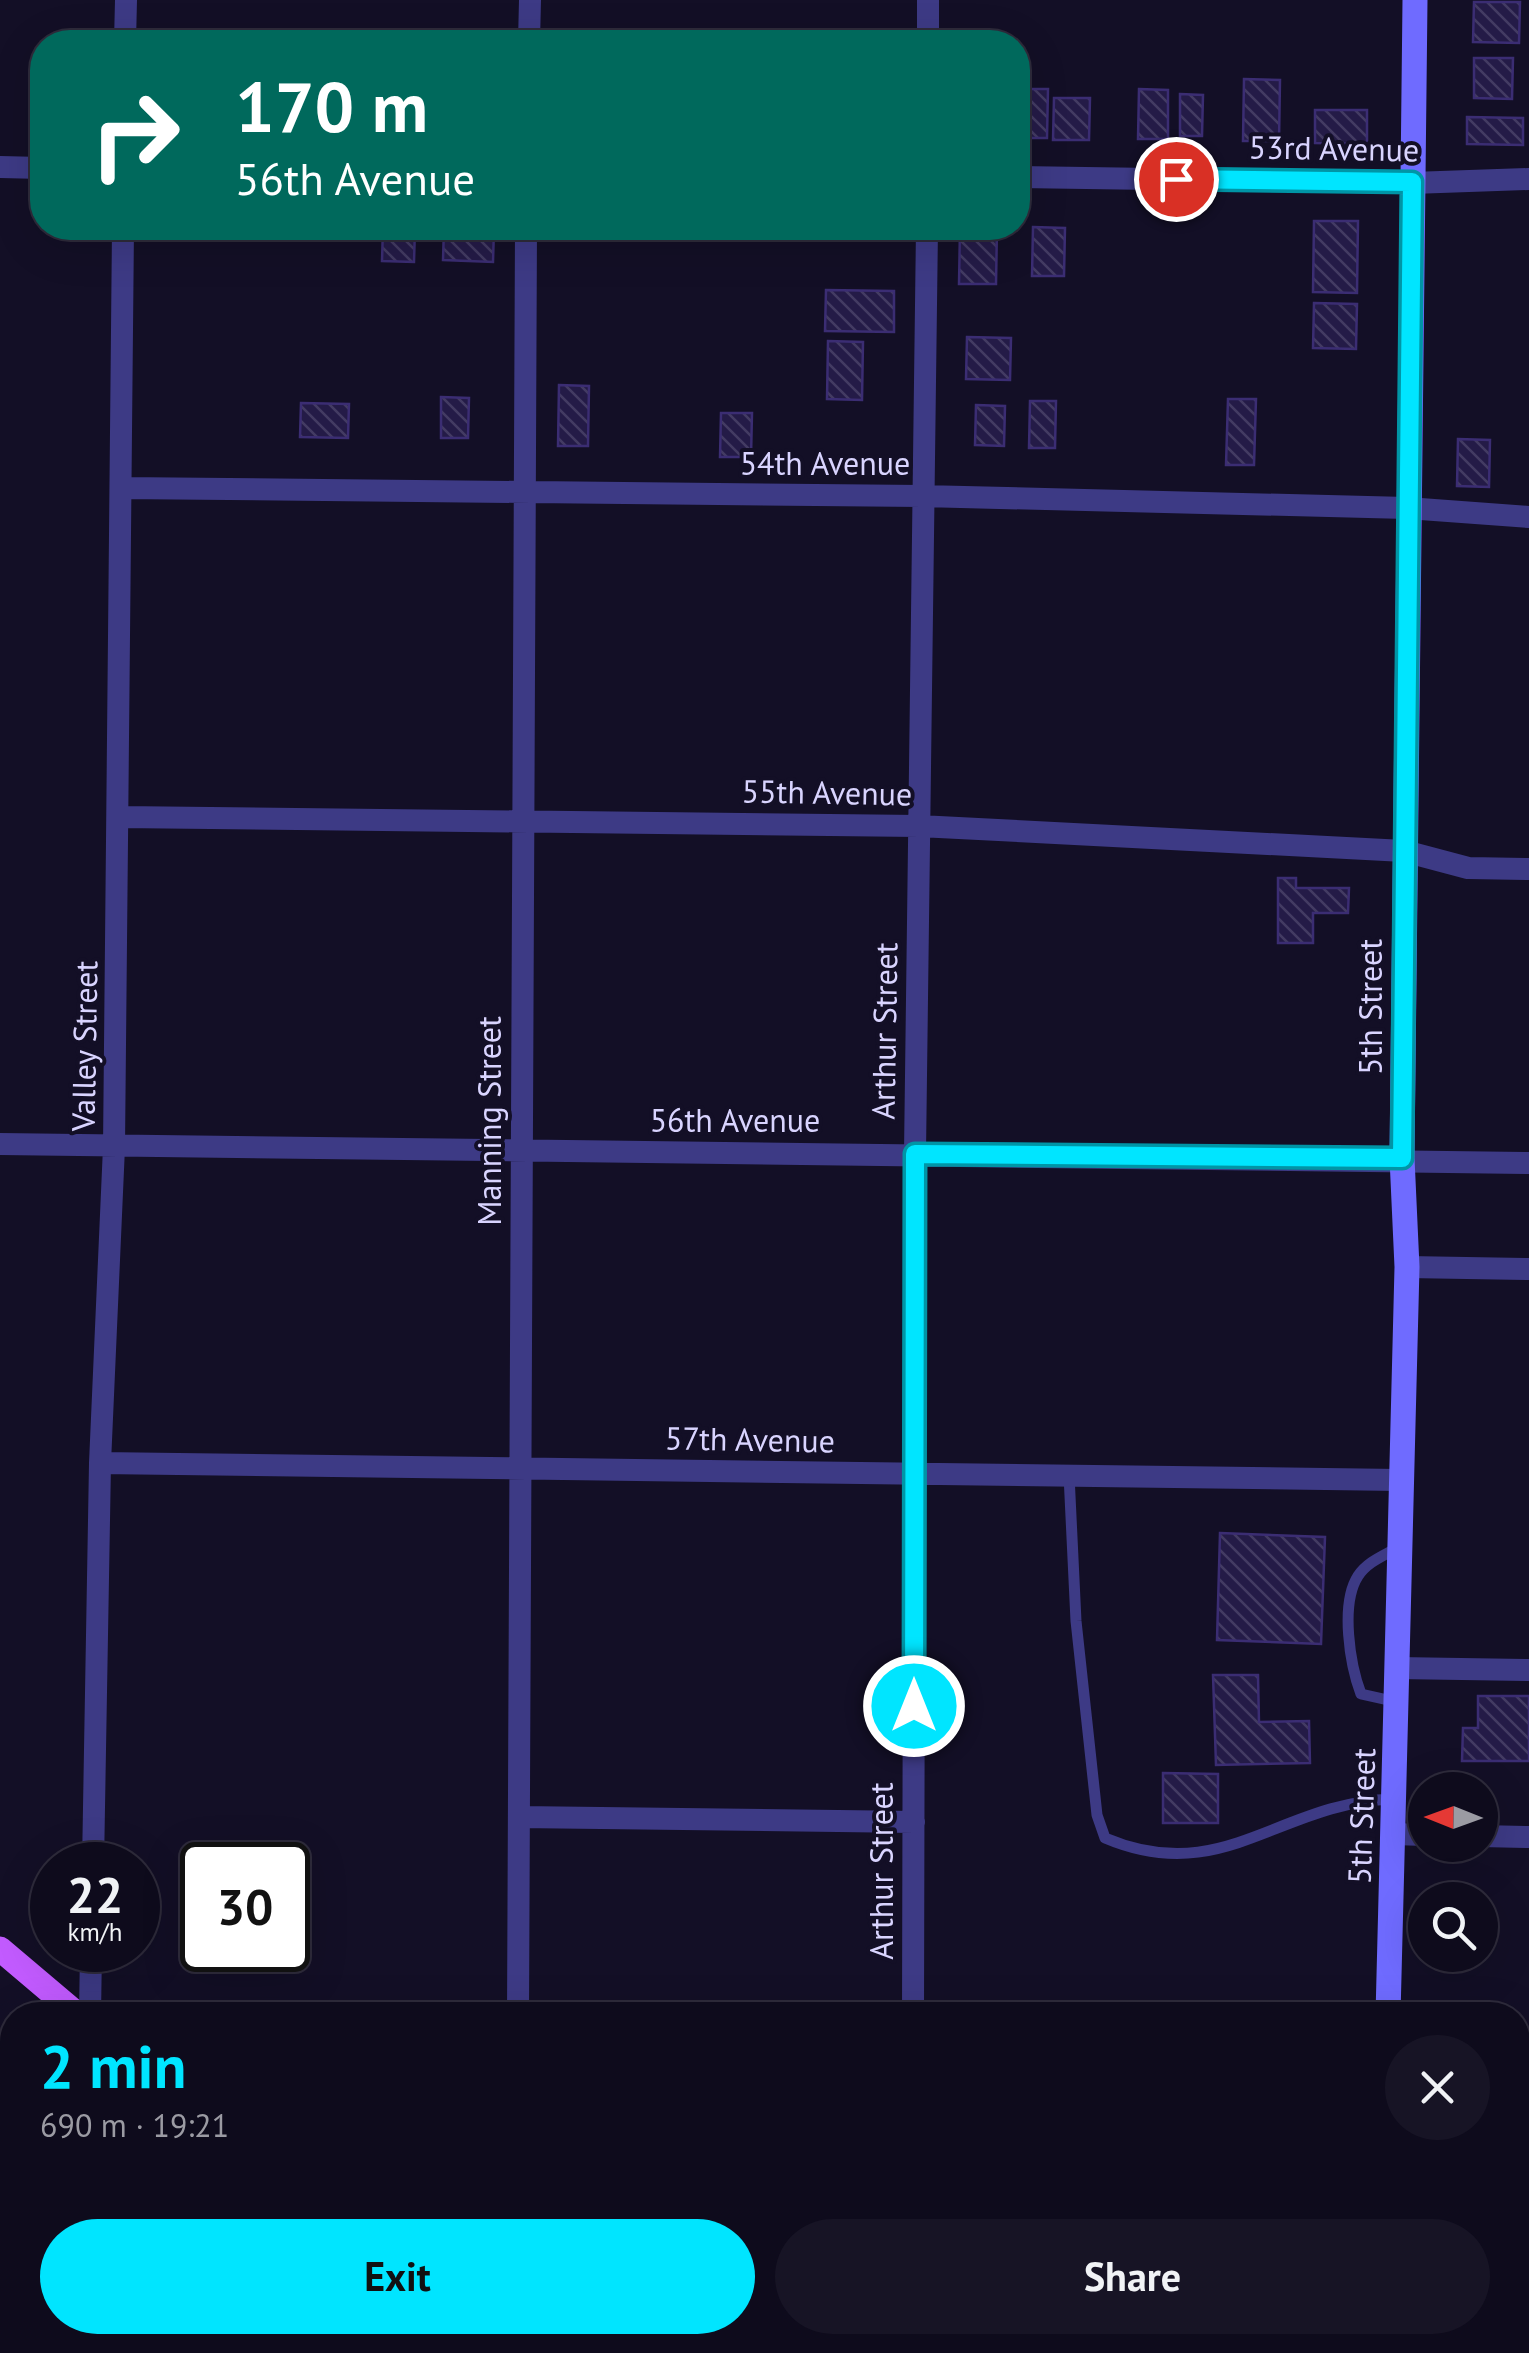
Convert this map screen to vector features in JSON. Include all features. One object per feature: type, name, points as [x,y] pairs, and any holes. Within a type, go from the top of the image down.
[{"type":"main road","points":[[0,1948],[63,2002]]},
{"type":"street","points":[[126,0],[126,30]]},
{"type":"street","points":[[529,30],[530,0]]},
{"type":"street","points":[[928,0],[928,30]]},
{"type":"street","name":"5th Street","points":[[1388,2002],[1407,1266],[1402,1158],[1414,0]]},
{"type":"street","points":[[0,168],[30,168]]},
{"type":"street","name":"53rd Avenue","points":[[1030,177],[1412,182],[1529,179]]},
{"type":"street","name":"Valley Street","points":[[93,1842],[100,1463],[114,1146],[123,240]]},
{"type":"street","name":"Manning Street","points":[[518,2002],[523,1468],[519,820],[526,240]]},
{"type":"street","name":"Arthur Street","points":[[913,2002],[915,1154],[926,240]]},
{"type":"street","name":"54th Avenue","points":[[121,488],[922,496],[1407,508],[1529,517]]},
{"type":"street","name":"55th Avenue","points":[[120,816],[919,826],[1404,851],[1468,868],[1529,869]]},
{"type":"street","name":"56th Avenue","points":[[0,1144],[1402,1158],[1529,1163]]},
{"type":"street","points":[[1407,1266],[1529,1269]]},
{"type":"street","name":"57th Avenue","points":[[100,1463],[1399,1480]]},
{"type":"street","points":[[1398,1668],[1529,1670]]},
{"type":"street","points":[[519,1817],[914,1822]]},
{"type":"street","points":[[1393,1834],[1408,1834]]},
{"type":"street","points":[[1498,1836],[1529,1836]]},
{"type":"street","points":[[90,2002],[91,1972]]},
{"type":"lane","points":[[1069,1476],[1076,1621],[1097,1814],[1105,1838],[1128,1847],[1184,1857],[1226,1850],[1351,1800],[1394,1800]]},
{"type":"lane","points":[[1396,1702],[1361,1694],[1353,1671],[1351,1604],[1356,1578],[1371,1562],[1398,1548]]},
{"type":"building","points":[[1474,2],[1520,2],[1519,43],[1473,42]]},
{"type":"building","points":[[1474,58],[1513,58],[1512,99],[1474,98]]},
{"type":"building","points":[[1244,79],[1280,80],[1279,141],[1243,141]]},
{"type":"building","points":[[1030,89],[1048,89],[1047,138],[1030,138]]},
{"type":"building","points":[[1139,89],[1168,90],[1168,139],[1138,139]]},
{"type":"building","points":[[1180,94],[1203,95],[1202,136],[1180,136]]},
{"type":"building","points":[[1054,98],[1090,98],[1089,140],[1053,140]]},
{"type":"building","points":[[1315,110],[1367,110],[1367,144],[1315,143]]},
{"type":"building","points":[[1467,117],[1523,118],[1523,145],[1467,144]]},
{"type":"building","points":[[1314,221],[1358,221],[1357,293],[1313,292]]},
{"type":"building","points":[[1033,227],[1065,228],[1064,276],[1032,276]]},
{"type":"building","points":[[383,240],[415,240],[414,262],[382,261]]},
{"type":"building","points":[[444,240],[494,240],[493,262],[443,260]]},
{"type":"building","points":[[960,240],[997,240],[996,284],[959,284]]},
{"type":"building","points":[[826,290],[894,291],[894,332],[825,331]]},
{"type":"building","points":[[1314,303],[1357,304],[1356,349],[1313,348]]},
{"type":"building","points":[[967,337],[1011,338],[1010,380],[966,379]]},
{"type":"building","points":[[828,341],[863,342],[862,400],[827,399]]},
{"type":"building","points":[[559,385],[589,386],[588,446],[558,446]]},
{"type":"building","points":[[441,397],[469,398],[468,438],[441,438]]},
{"type":"building","points":[[1228,399],[1256,399],[1254,465],[1226,465]]},
{"type":"building","points":[[1030,401],[1056,401],[1055,448],[1029,448]]},
{"type":"building","points":[[301,403],[349,404],[348,438],[300,437]]},
{"type":"building","points":[[976,405],[1005,406],[1004,446],[975,445]]},
{"type":"building","points":[[721,413],[752,413],[751,457],[720,457]]},
{"type":"building","points":[[1458,439],[1490,440],[1489,487],[1457,486]]},
{"type":"building","points":[[1278,878],[1296,878],[1296,888],[1349,888],[1348,913],[1313,913],[1313,943],[1278,943]]},
{"type":"building","points":[[1220,1533],[1325,1537],[1321,1644],[1217,1640]]},
{"type":"building","points":[[1213,1675],[1258,1675],[1259,1722],[1309,1721],[1310,1763],[1216,1765]]},
{"type":"building","points":[[1478,1696],[1529,1696],[1529,1761],[1462,1761],[1463,1728],[1478,1728]]},
{"type":"building","points":[[1163,1773],[1218,1774],[1218,1823],[1163,1823]]},
{"type":"route","points":[[914,1706],[915,1154],[1402,1158],[1412,182],[1176,179]]}]
